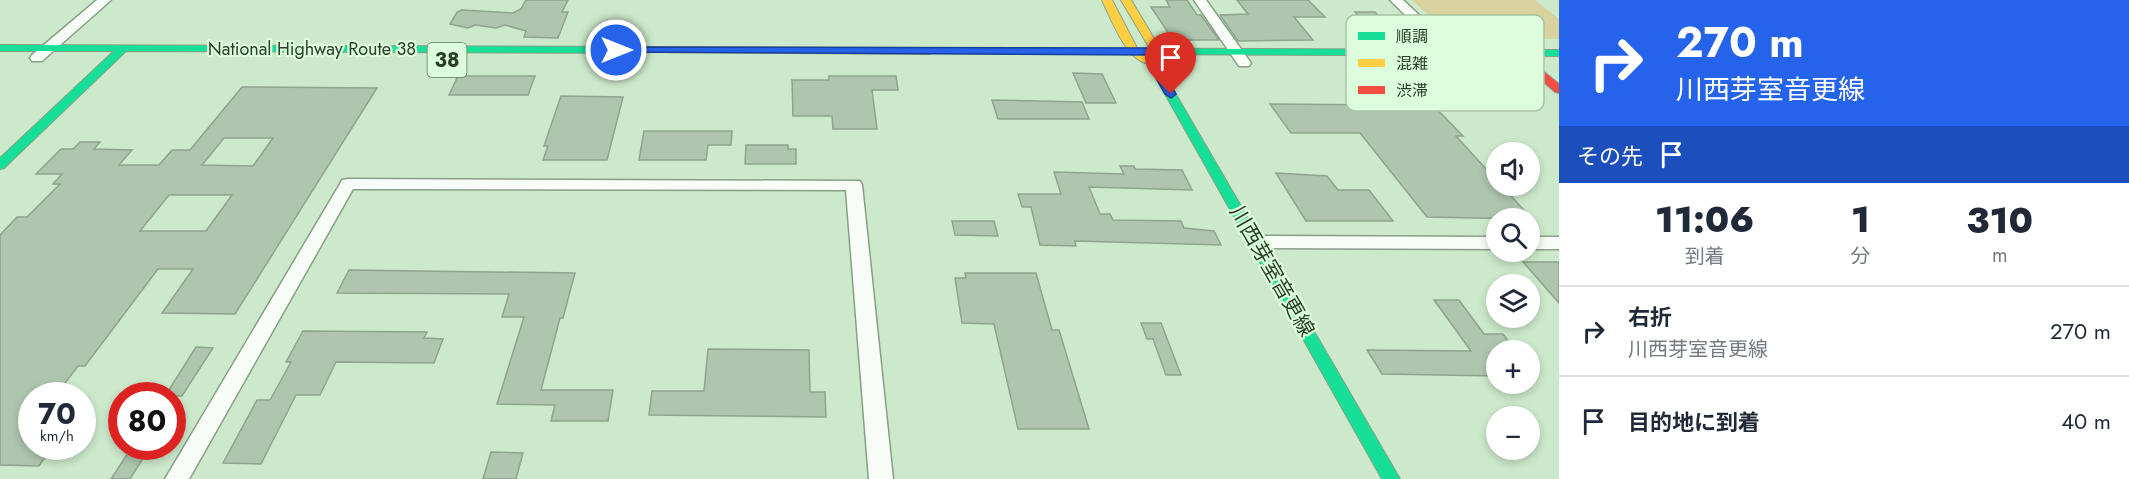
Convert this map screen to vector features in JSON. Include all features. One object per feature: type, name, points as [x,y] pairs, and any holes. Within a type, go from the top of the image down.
[{"type":"main road","points":[[1107,0],[1134,52],[1155,57]]},
{"type":"main road","name":"川西芽室音更線","points":[[1126,0],[1255,242],[1390,479]]},
{"type":"main road","name":"National Highway Route 38","points":[[0,48],[1134,52]]},
{"type":"main road","points":[[0,165],[124,48]]},
{"type":"main road","name":"National Highway Route 38","points":[[0,58],[1346,55]]},
{"type":"main road","name":"National Highway Route 38","points":[[1240,57],[1346,60]]},
{"type":"main road","points":[[1544,77],[1559,90]]},
{"type":"street","points":[[37,58],[105,0]]},
{"type":"street","points":[[1200,0],[1240,57]]},
{"type":"street","points":[[1396,0],[1412,15]]},
{"type":"street","points":[[177,479],[348,184],[854,185],[881,479]]},
{"type":"street","points":[[1255,242],[1486,243]]},
{"type":"street","points":[[1540,243],[1559,243]]},
{"type":"shaded area","points":[[1412,0],[1535,0],[1559,19],[1559,39],[1544,39],[1544,15],[1428,15]]},
{"type":"building","points":[[526,0],[568,0],[562,12],[568,12],[558,38],[524,37],[526,31],[505,25],[496,28],[475,25],[468,28],[450,24],[457,12],[462,10],[513,13],[521,9]]},
{"type":"building","points":[[1166,0],[1187,0],[1219,40],[1173,40],[1151,7],[1170,7]]},
{"type":"building","points":[[1237,0],[1308,0],[1325,17],[1294,17],[1313,40],[1238,41],[1220,15],[1248,14]]},
{"type":"building","points":[[1355,12],[1375,12],[1378,15],[1358,15]]},
{"type":"building","points":[[1073,73],[1102,74],[1116,103],[1086,103]]},
{"type":"building","points":[[458,76],[535,76],[528,95],[449,95]]},
{"type":"building","points":[[829,76],[896,76],[898,90],[872,90],[877,129],[833,129],[832,116],[793,116],[792,80],[829,80]]},
{"type":"building","points":[[242,87],[377,88],[235,314],[162,313],[193,269],[158,269],[85,366],[78,366],[66,382],[18,382],[18,460],[43,460],[39,466],[0,465],[0,235],[17,217],[27,217],[60,184],[53,184],[62,174],[36,174],[61,149],[73,149],[80,142],[100,142],[94,149],[132,150],[119,165],[159,165],[172,150],[190,150]],"holes":[[[224,138],[273,138],[253,166],[202,165]],[[169,195],[232,195],[206,231],[140,231]]]},
{"type":"building","points":[[561,96],[623,97],[607,160],[543,160],[548,146],[544,146]]},
{"type":"building","points":[[992,100],[1082,102],[1089,119],[998,119]]},
{"type":"building","points":[[1270,104],[1346,105],[1346,111],[1439,111],[1463,136],[1456,136],[1486,169],[1486,196],[1511,196],[1522,208],[1486,208],[1486,218],[1427,217],[1360,133],[1291,133]]},
{"type":"building","points":[[644,131],[732,131],[731,145],[708,145],[706,160],[639,160]]},
{"type":"building","points":[[746,145],[788,145],[788,149],[796,149],[796,164],[745,164]]},
{"type":"building","points":[[1120,166],[1134,166],[1135,169],[1182,170],[1192,190],[1089,187],[1100,214],[1110,214],[1113,220],[1181,221],[1184,228],[1214,231],[1221,245],[1075,241],[1076,246],[1040,245],[1031,207],[1022,207],[1018,194],[1061,194],[1054,172],[1124,174]]},
{"type":"building","points":[[1276,173],[1327,176],[1338,190],[1369,190],[1393,221],[1306,221]]},
{"type":"building","points":[[952,221],[994,221],[998,236],[955,235]]},
{"type":"building","points":[[1523,262],[1559,262],[1559,303],[1540,281],[1540,274],[1534,274]]},
{"type":"building","points":[[349,270],[575,273],[563,318],[560,318],[541,390],[613,390],[608,421],[551,421],[555,405],[497,404],[524,317],[502,317],[509,294],[337,293]]},
{"type":"building","points":[[965,273],[1036,273],[1052,330],[1059,330],[1089,429],[1018,429],[994,324],[962,323],[955,278],[966,278]]},
{"type":"building","points":[[1434,300],[1459,300],[1484,334],[1503,334],[1508,340],[1486,340],[1486,376],[1382,374],[1367,350],[1471,351]]},
{"type":"building","points":[[1141,323],[1161,323],[1181,375],[1166,375],[1153,339],[1147,339]]},
{"type":"building","points":[[303,331],[427,332],[424,338],[443,339],[434,363],[336,362],[320,395],[296,395],[261,464],[223,463],[257,400],[270,400],[291,362],[286,362]]},
{"type":"building","points":[[196,347],[213,348],[186,390],[186,382],[174,382]]},
{"type":"building","points":[[708,349],[809,350],[810,392],[825,392],[826,417],[649,415],[652,391],[704,391]]},
{"type":"building","points":[[491,452],[523,453],[516,479],[483,479]]},
{"type":"building","points":[[123,460],[142,460],[130,479],[111,479]]},
{"type":"traffic: fast","points":[[0,48],[645,50]]},
{"type":"traffic: fast","points":[[0,165],[124,48]]},
{"type":"traffic: fast","points":[[930,51],[1346,52]]},
{"type":"traffic: fast","points":[[1544,53],[1559,53]]},
{"type":"traffic: fast","points":[[1152,62],[1391,479]]},
{"type":"traffic: slow","points":[[1107,0],[1134,52],[1152,62],[1157,52],[1126,0]]},
{"type":"traffic: jam","points":[[645,50],[930,51]]},
{"type":"traffic: jam","points":[[1544,77],[1559,90]]},
{"type":"route","points":[[616,50],[1157,52],[1152,62],[1171,94]]}]
